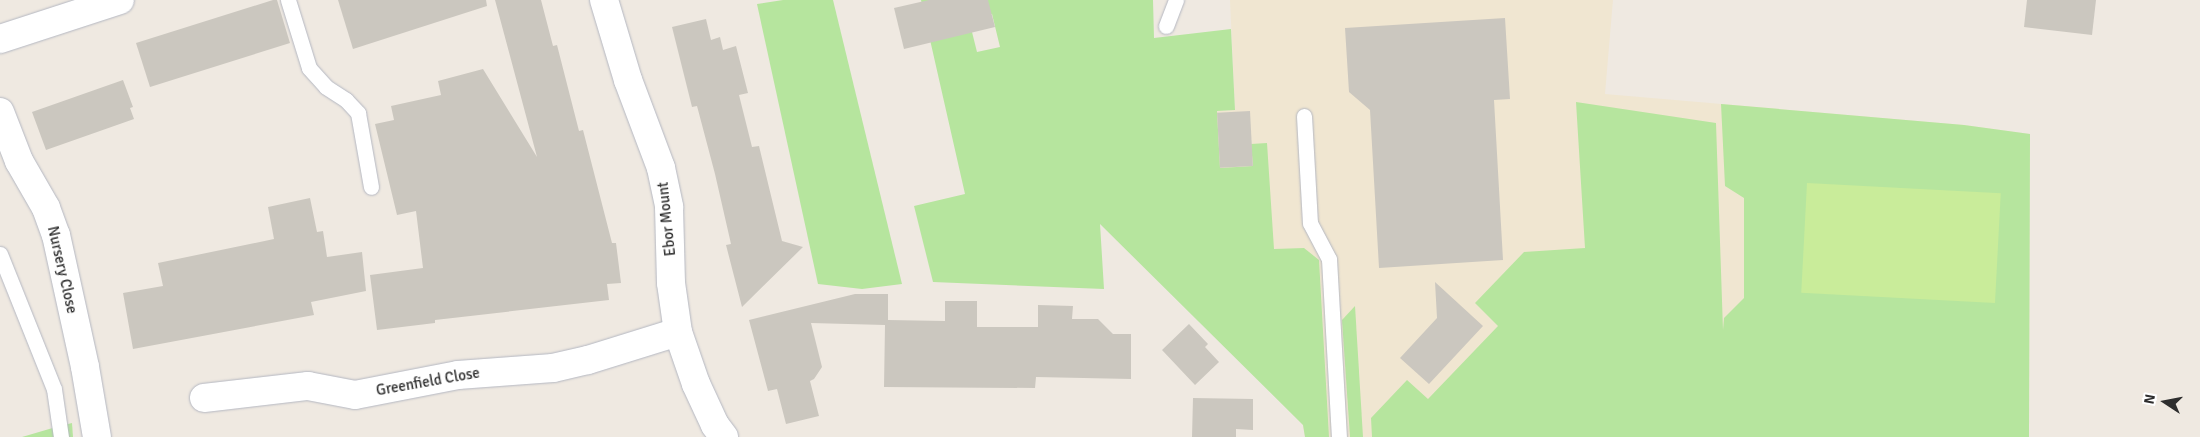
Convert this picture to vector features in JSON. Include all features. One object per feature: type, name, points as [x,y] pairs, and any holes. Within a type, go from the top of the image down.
[{"type":"street","points":[[0,39],[120,0]]},
{"type":"street","name":"Ebor Mount","points":[[604,0],[628,80],[661,168],[668,207],[672,283],[678,332],[696,384],[715,425],[724,437]]},
{"type":"street","name":"Nursery Close","points":[[0,112],[19,161],[46,208],[56,235],[97,437]]},
{"type":"street","name":"Greenfield Close","points":[[204,398],[308,386],[356,395],[458,374],[553,368],[588,360],[678,332]]},
{"type":"lane","points":[[288,0],[308,68],[326,87],[346,100],[358,113],[371,187]]},
{"type":"lane","points":[[1166,26],[1176,0]]},
{"type":"lane","points":[[1304,116],[1310,223],[1329,259],[1339,437]]},
{"type":"lane","points":[[0,254],[54,389],[61,437]]},
{"type":"shaded area","points":[[1230,0],[1613,0],[1605,94],[1964,125],[2030,134],[2029,437],[1305,437],[1303,425],[1098,119],[1235,110]]},
{"type":"green space","points":[[783,0],[833,0],[902,284],[862,289],[818,284],[757,4]]},
{"type":"green space","points":[[921,0],[1153,0],[1154,38],[1231,29],[1235,110],[1217,111],[1220,168],[1253,166],[1251,144],[1267,143],[1274,249],[1304,248],[1319,260],[1329,437],[1305,437],[1303,425],[1100,224],[1104,289],[933,282],[914,206],[965,194]],"holes":[[[992,14],[1000,47],[977,52],[969,20]]]},
{"type":"green space","points":[[1576,102],[1716,123],[1723,330],[1724,318],[1744,298],[1744,198],[1725,186],[1721,104],[1964,125],[2030,134],[2029,437],[1372,437],[1371,418],[1407,380],[1428,399],[1498,326],[1475,303],[1524,252],[1585,248]]},
{"type":"green space","points":[[1807,183],[2001,193],[1995,303],[1801,293]]},
{"type":"green space","points":[[1355,306],[1363,437],[1350,437],[1342,320]]},
{"type":"green space","points":[[72,423],[73,437],[22,437],[56,427]]},
{"type":"building","points":[[277,0],[290,43],[150,87],[136,43]]},
{"type":"building","points":[[338,0],[486,0],[487,6],[353,49]]},
{"type":"building","points":[[495,0],[541,0],[553,46],[557,45],[579,131],[583,130],[612,243],[616,243],[621,283],[607,284],[609,300],[435,320],[435,323],[377,330],[370,275],[423,268],[416,211],[397,215],[375,124],[394,120],[391,106],[441,95],[438,81],[483,69],[537,157]]},
{"type":"building","points":[[929,0],[988,0],[995,27],[904,49],[894,8]]},
{"type":"building","points":[[2027,0],[2096,0],[2092,35],[2024,27]]},
{"type":"building","points":[[1505,18],[1510,99],[1494,100],[1503,260],[1379,268],[1370,110],[1349,92],[1345,28]]},
{"type":"building","points":[[706,19],[711,40],[720,37],[723,50],[736,46],[748,93],[739,95],[752,147],[759,146],[782,241],[803,247],[742,307],[726,245],[731,244],[715,174],[697,106],[692,107],[672,27]]},
{"type":"building","points":[[123,80],[133,107],[130,108],[134,119],[46,150],[32,112]]},
{"type":"building","points":[[1250,111],[1253,166],[1220,168],[1217,113]]},
{"type":"building","points":[[310,198],[317,232],[323,231],[327,257],[362,252],[366,291],[311,302],[314,315],[133,349],[123,293],[163,286],[158,263],[274,239],[268,207]]},
{"type":"building","points":[[1435,282],[1483,326],[1429,384],[1400,358],[1437,318]]},
{"type":"building","points":[[855,294],[888,294],[888,320],[945,321],[945,301],[977,301],[977,327],[1038,327],[1038,305],[1073,306],[1072,319],[1098,319],[1113,334],[1131,334],[1131,379],[1036,377],[1035,388],[884,387],[885,325],[811,323],[822,367],[814,379],[810,381],[819,416],[786,424],[777,389],[768,391],[749,320]]},
{"type":"building","points":[[1189,324],[1208,344],[1205,347],[1219,362],[1195,385],[1162,350]]},
{"type":"building","points":[[1193,398],[1253,399],[1253,430],[1236,429],[1236,437],[1192,437]]}]
